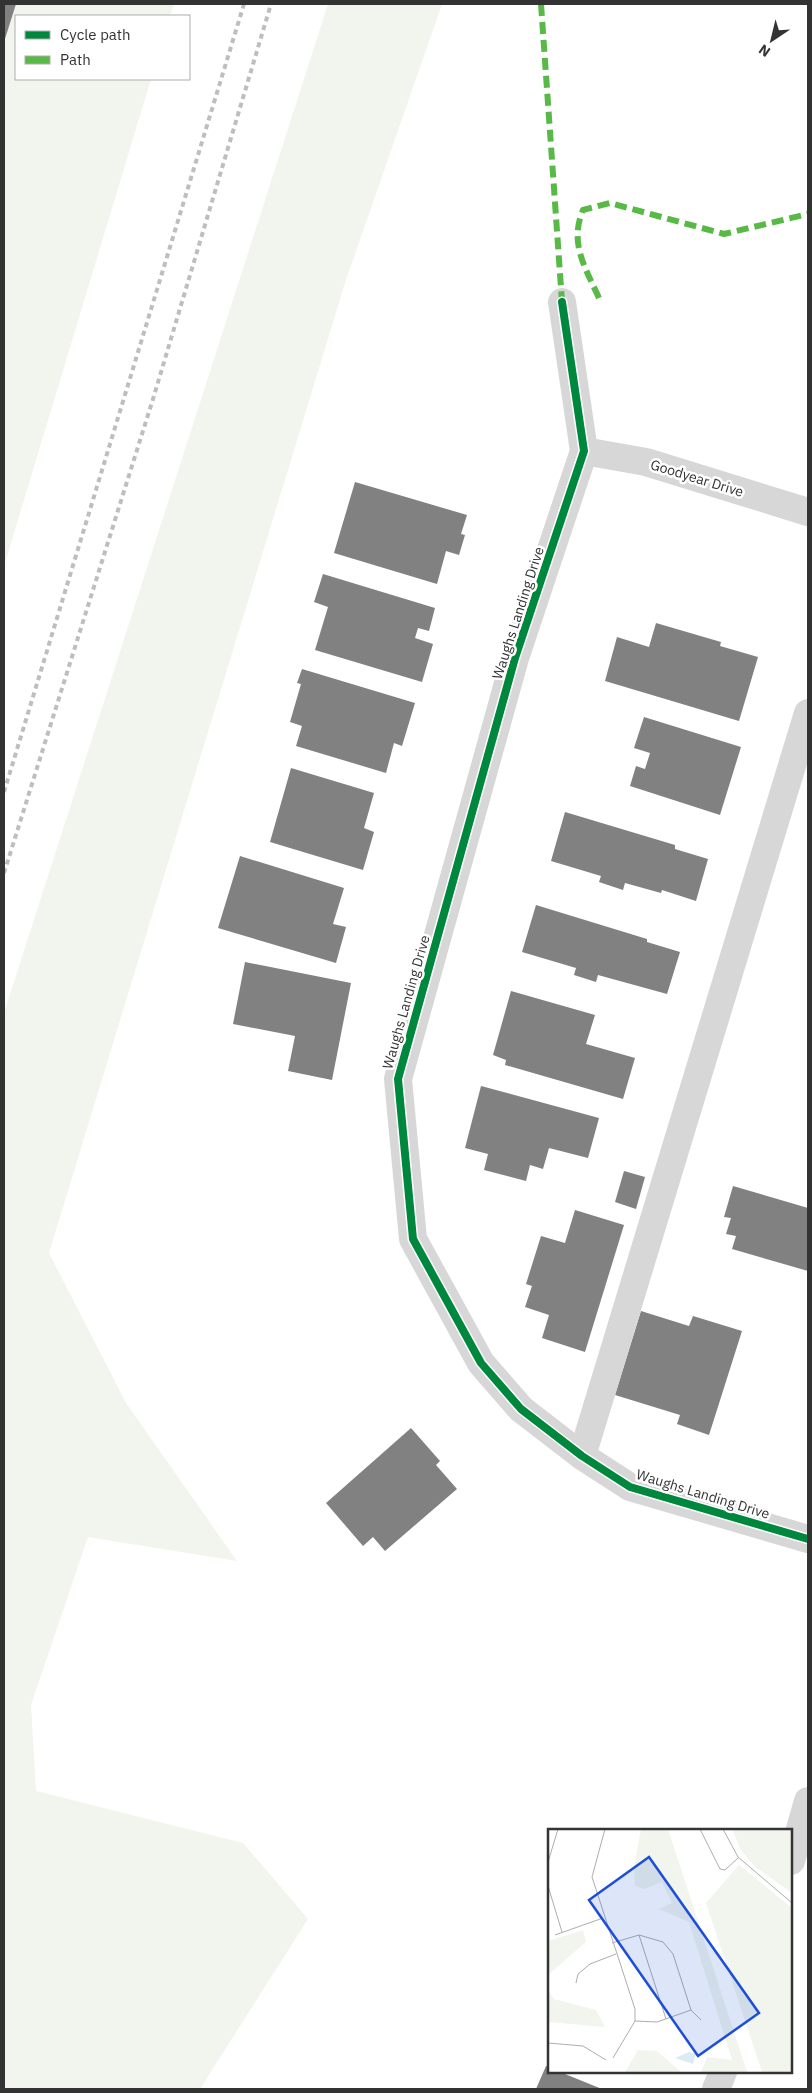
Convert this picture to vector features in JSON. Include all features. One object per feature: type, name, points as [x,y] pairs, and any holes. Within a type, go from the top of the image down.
[{"type":"street","name":"Waughs Landing Drive","points":[[562,302],[584,452],[515,658],[398,1079],[413,1239],[481,1363],[521,1409],[582,1456],[630,1487],[808,1540]]},
{"type":"street","name":"Goodyear Drive","points":[[584,452],[646,462],[808,512]]},
{"type":"street","points":[[582,1456],[808,713]]},
{"type":"street","points":[[792,1859],[804,1832],[808,1800]]},
{"type":"street","points":[[716,2089],[723,2073]]},
{"type":"shaded area","points":[[4,4],[174,4],[170,15],[15,15],[15,80],[151,80],[4,566]]},
{"type":"shaded area","points":[[328,4],[442,4],[345,283],[49,1253],[126,1403],[237,1561],[88,1537],[31,1705],[36,1791],[243,1843],[308,1919],[200,2089],[4,2089],[4,1013]]},
{"type":"building","points":[[4,4],[16,4],[4,42]]},
{"type":"building","points":[[355,482],[467,515],[461,534],[465,535],[459,555],[446,551],[437,584],[334,553]]},
{"type":"building","points":[[323,574],[435,608],[429,631],[418,628],[415,638],[433,644],[422,682],[315,650],[328,607],[314,602]]},
{"type":"building","points":[[656,623],[721,642],[720,646],[758,657],[739,721],[605,681],[617,637],[649,647]]},
{"type":"building","points":[[302,669],[415,703],[402,746],[394,743],[386,773],[296,746],[302,726],[290,722],[301,684],[297,683]]},
{"type":"building","points":[[644,717],[741,747],[720,815],[630,786],[636,766],[645,769],[650,753],[634,748]]},
{"type":"building","points":[[291,768],[374,793],[364,828],[374,832],[363,870],[270,842]]},
{"type":"building","points":[[565,812],[675,845],[675,849],[708,859],[696,901],[662,890],[661,893],[625,883],[623,890],[599,882],[601,876],[551,861]]},
{"type":"building","points":[[240,856],[344,888],[333,924],[346,927],[336,963],[218,928]]},
{"type":"building","points":[[536,905],[647,939],[647,942],[680,952],[667,994],[598,975],[596,982],[574,975],[576,968],[522,952]]},
{"type":"building","points":[[245,962],[351,983],[332,1080],[288,1071],[295,1036],[233,1024]]},
{"type":"building","points":[[511,991],[595,1015],[586,1044],[635,1058],[623,1099],[505,1065],[506,1060],[493,1055]]},
{"type":"building","points":[[481,1086],[599,1118],[588,1158],[549,1148],[543,1169],[530,1165],[526,1181],[484,1170],[488,1154],[465,1148]]},
{"type":"building","points":[[624,1171],[645,1177],[636,1209],[615,1202]]},
{"type":"building","points":[[733,1186],[808,1208],[808,1271],[732,1249],[736,1236],[726,1234],[731,1218],[724,1217]]},
{"type":"building","points":[[575,1210],[624,1225],[585,1352],[542,1338],[549,1315],[525,1307],[532,1286],[526,1284],[541,1236],[565,1243]]},
{"type":"building","points":[[641,1311],[689,1326],[693,1316],[742,1331],[709,1435],[677,1424],[680,1415],[615,1395]]},
{"type":"building","points":[[411,1428],[440,1461],[436,1465],[457,1489],[385,1551],[373,1537],[363,1546],[326,1503]]},
{"type":"building","points":[[546,2066],[548,2066],[548,2073],[562,2073],[602,2089],[536,2089]]},
{"type":"railway","points":[[4,792],[244,4]]},
{"type":"railway","points":[[4,873],[153,399],[271,4]]},
{"type":"marked path","points":[[541,4],[562,302]]},
{"type":"marked path","points":[[599,298],[580,255],[578,233],[583,210],[610,203],[724,234],[808,214]]},
{"type":"cycle path","points":[[562,302],[584,451],[515,658],[398,1079],[413,1239],[481,1363],[521,1409],[582,1456],[630,1487],[808,1539]]}]
